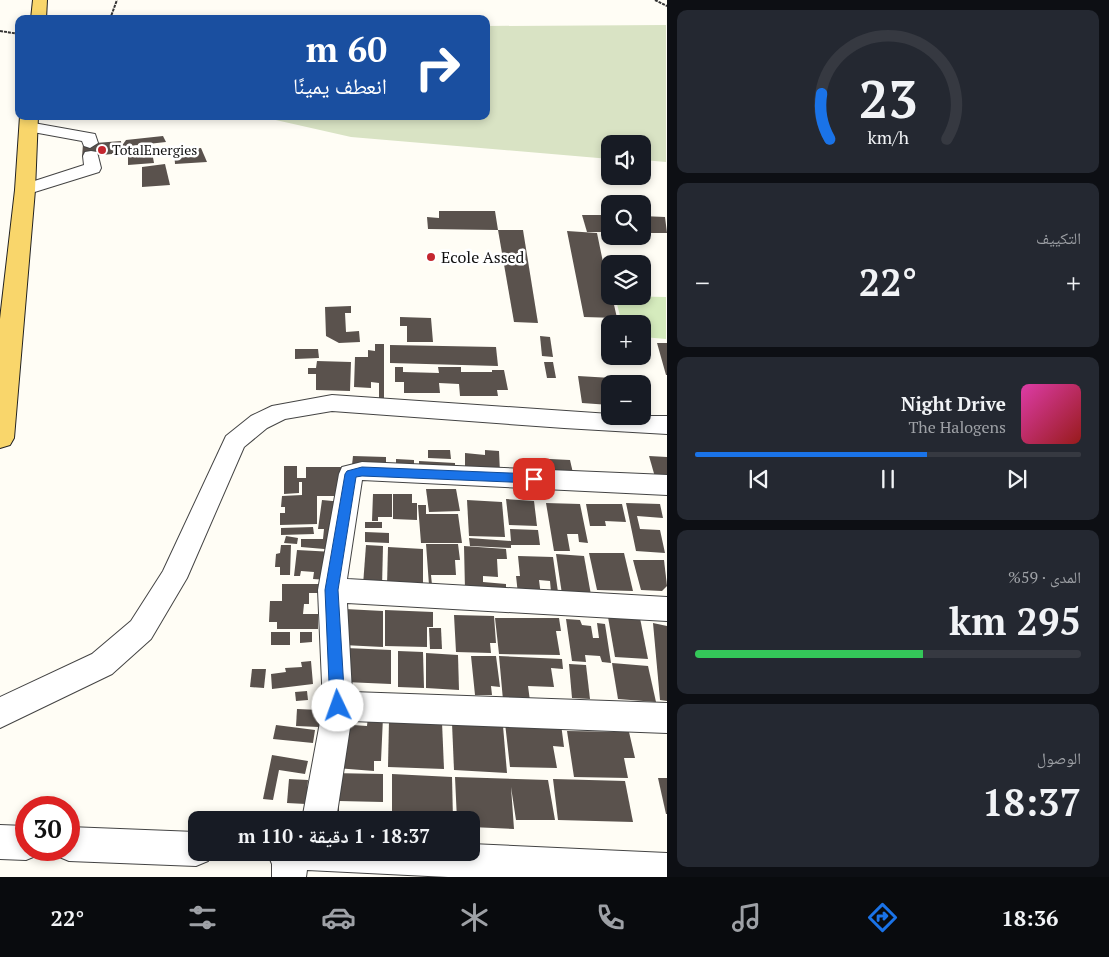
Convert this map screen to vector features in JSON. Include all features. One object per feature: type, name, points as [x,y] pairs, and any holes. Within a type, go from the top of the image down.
[{"type":"main road","points":[[38,15],[40,0]]},
{"type":"main road","points":[[0,438],[29,121]]},
{"type":"street","points":[[24,190],[93,168],[90,137],[29,121]]},
{"type":"street","points":[[0,713],[102,664],[140,630],[174,578],[234,442],[259,422],[280,412],[332,402],[564,420],[666,425]]},
{"type":"street","points":[[320,811],[338,706],[332,590],[351,474],[355,472],[666,485]]},
{"type":"street","points":[[332,590],[666,609]]},
{"type":"street","points":[[338,706],[666,718]]},
{"type":"street","points":[[0,842],[15,843]]},
{"type":"street","points":[[80,844],[188,849]]},
{"type":"street","points":[[289,877],[290,861]]},
{"type":"street","points":[[467,861],[666,870]]},
{"type":"path","points":[[111,15],[117,0]]},
{"type":"path","points":[[655,0],[666,6]]},
{"type":"path","points":[[0,31],[15,33]]},
{"type":"green space","points":[[666,25],[666,162],[651,161],[651,135],[601,135],[601,158],[351,137],[276,120],[490,120],[490,26]]},
{"type":"green space","points":[[651,297],[666,297],[666,339],[651,338],[651,315],[620,315],[617,305],[651,305]]},
{"type":"building","points":[[163,136],[166,142],[121,147],[126,140]]},
{"type":"building","name":"TotalEnergies","points":[[121,141],[122,153],[82,157],[83,144]]},
{"type":"building","points":[[151,147],[154,163],[128,165],[128,149]]},
{"type":"building","points":[[201,148],[207,162],[175,164],[174,151]]},
{"type":"building","points":[[165,164],[170,185],[142,187],[142,167]]},
{"type":"building","points":[[439,211],[495,211],[498,230],[428,229],[427,217],[439,218]]},
{"type":"building","points":[[582,215],[601,215],[601,232],[587,232]]},
{"type":"building","points":[[651,216],[665,217],[667,233],[651,233]]},
{"type":"building","points":[[498,230],[523,230],[538,323],[514,322]]},
{"type":"building","points":[[567,231],[597,233],[602,255],[601,305],[614,305],[616,315],[601,315],[601,318],[584,317]]},
{"type":"building","points":[[351,306],[351,313],[345,313],[346,332],[359,331],[360,342],[339,343],[326,336],[325,307]]},
{"type":"building","points":[[400,317],[431,318],[433,342],[407,342],[407,326],[400,326]]},
{"type":"building","points":[[540,336],[550,337],[553,357],[542,356]]},
{"type":"building","points":[[657,343],[667,343],[667,375],[666,375]]},
{"type":"building","points":[[375,344],[384,344],[384,398],[379,398],[379,383],[371,382],[371,388],[354,387],[355,357],[368,357],[368,350],[375,351]]},
{"type":"building","points":[[390,345],[496,347],[498,366],[390,363]]},
{"type":"building","points":[[295,349],[318,349],[319,358],[295,359]]},
{"type":"building","points":[[317,361],[351,362],[350,391],[316,390],[316,374],[308,374],[308,368],[316,368]]},
{"type":"building","points":[[544,362],[553,362],[556,378],[547,378]]},
{"type":"building","points":[[395,367],[403,367],[403,372],[439,373],[438,367],[461,367],[461,372],[504,370],[508,390],[497,390],[498,396],[460,396],[459,384],[439,383],[440,393],[404,393],[404,382],[395,382]]},
{"type":"building","points":[[578,376],[601,377],[601,404],[582,403]]},
{"type":"building","points":[[428,450],[450,450],[451,459],[428,458]]},
{"type":"building","points":[[485,450],[499,451],[500,473],[465,470],[465,453],[485,455]]},
{"type":"building","points":[[353,456],[386,457],[386,466],[352,465]]},
{"type":"building","points":[[649,456],[667,457],[667,478],[655,477]]},
{"type":"building","points":[[530,458],[570,460],[573,473],[532,471]]},
{"type":"building","points":[[396,459],[414,460],[414,468],[396,467]]},
{"type":"building","points":[[419,461],[455,463],[455,470],[419,470]]},
{"type":"building","points":[[284,466],[297,466],[297,478],[306,478],[306,467],[344,467],[344,477],[339,496],[317,496],[317,524],[280,525],[280,513],[285,513],[285,507],[281,507],[282,496],[302,495],[302,482],[299,482],[299,493],[284,494]]},
{"type":"building","points":[[426,489],[456,489],[460,511],[429,512]]},
{"type":"building","points":[[373,494],[392,494],[392,517],[378,517],[378,521],[372,521]]},
{"type":"building","points":[[393,494],[412,494],[412,503],[417,503],[417,520],[393,519]]},
{"type":"building","points":[[506,499],[534,501],[537,526],[509,525]]},
{"type":"building","points":[[322,500],[343,502],[336,550],[301,547],[301,539],[323,539],[324,529],[318,529]]},
{"type":"building","points":[[467,500],[502,502],[505,537],[469,536]]},
{"type":"building","points":[[546,503],[580,504],[588,543],[579,542],[578,534],[567,534],[570,551],[554,551]]},
{"type":"building","points":[[626,503],[660,504],[663,518],[637,516],[640,529],[660,530],[665,553],[636,551]]},
{"type":"building","points":[[586,504],[622,504],[626,522],[605,521],[606,526],[590,526]]},
{"type":"building","points":[[418,505],[426,505],[426,514],[458,514],[462,543],[421,543]]},
{"type":"building","points":[[365,522],[382,522],[382,528],[365,528]]},
{"type":"building","points":[[313,527],[314,534],[281,535],[281,528]]},
{"type":"building","points":[[510,529],[538,530],[540,545],[511,545],[511,548],[470,546],[469,538],[511,541]]},
{"type":"building","points":[[365,532],[389,533],[389,543],[365,542]]},
{"type":"building","points":[[286,536],[298,538],[297,544],[284,543]]},
{"type":"building","points":[[426,544],[458,544],[460,560],[455,560],[456,575],[431,575],[432,585],[429,585]]},
{"type":"building","points":[[281,545],[291,545],[290,575],[280,575],[280,567],[275,567],[276,554],[280,553]]},
{"type":"building","points":[[366,545],[383,546],[382,587],[363,585]]},
{"type":"building","points":[[464,546],[506,549],[507,559],[497,559],[498,577],[483,576],[483,582],[506,584],[506,593],[465,590]]},
{"type":"building","points":[[388,547],[423,549],[423,588],[387,586]]},
{"type":"building","points":[[297,550],[334,552],[328,580],[313,579],[314,572],[301,571],[300,576],[294,576]]},
{"type":"building","points":[[589,553],[624,553],[633,591],[597,590]]},
{"type":"building","points":[[556,554],[584,556],[591,595],[562,594]]},
{"type":"building","points":[[518,556],[553,557],[558,592],[551,592],[550,581],[539,580],[541,596],[518,594],[516,576],[520,576]]},
{"type":"building","points":[[633,560],[664,560],[667,586],[662,591],[641,590]]},
{"type":"building","points":[[282,584],[318,584],[318,593],[309,593],[309,604],[304,604],[303,614],[318,614],[318,629],[277,629],[277,622],[269,622],[270,601],[282,601]]},
{"type":"building","points":[[345,609],[383,611],[383,647],[343,645]]},
{"type":"building","points":[[385,610],[433,612],[433,627],[427,627],[427,647],[385,646]]},
{"type":"building","points":[[454,615],[494,616],[496,643],[490,643],[491,653],[456,652]]},
{"type":"building","points":[[608,617],[640,618],[648,659],[615,657]]},
{"type":"building","points":[[495,618],[559,618],[561,631],[556,631],[560,655],[499,654]]},
{"type":"building","points":[[566,619],[580,620],[582,625],[591,626],[593,638],[599,638],[597,623],[605,624],[611,663],[602,662],[600,656],[585,655],[586,662],[572,661]]},
{"type":"building","points":[[653,623],[667,626],[667,701],[660,700]]},
{"type":"building","points":[[429,628],[441,628],[442,649],[430,649]]},
{"type":"building","points":[[271,632],[290,632],[290,645],[271,645]]},
{"type":"building","points":[[300,632],[312,632],[312,642],[300,643]]},
{"type":"building","points":[[346,648],[391,650],[391,684],[345,682]]},
{"type":"building","points":[[398,651],[423,652],[424,688],[398,687]]},
{"type":"building","points":[[426,653],[458,655],[459,690],[426,688]]},
{"type":"building","points":[[471,656],[496,656],[500,687],[491,686],[492,695],[475,695]]},
{"type":"building","points":[[499,656],[562,659],[563,669],[551,668],[554,687],[528,686],[530,701],[503,700]]},
{"type":"building","points":[[311,661],[313,684],[272,689],[271,674],[286,672],[285,668],[302,667],[301,662]]},
{"type":"building","points":[[612,663],[648,666],[656,702],[618,699]]},
{"type":"building","points":[[569,664],[586,665],[590,699],[572,698]]},
{"type":"building","points":[[252,669],[266,669],[264,688],[250,687]]},
{"type":"building","points":[[307,691],[308,700],[296,701],[295,692]]},
{"type":"building","points":[[297,709],[320,710],[319,727],[296,726]]},
{"type":"building","points":[[368,716],[383,717],[381,761],[374,761],[374,771],[336,768],[339,724],[367,726]]},
{"type":"building","points":[[389,720],[442,722],[444,769],[388,767]]},
{"type":"building","points":[[452,723],[503,726],[507,773],[454,770]]},
{"type":"building","points":[[505,723],[561,724],[564,747],[553,746],[557,768],[510,767]]},
{"type":"building","points":[[276,725],[315,730],[313,743],[273,739]]},
{"type":"building","points":[[567,731],[629,732],[635,758],[624,758],[628,778],[574,777]]},
{"type":"building","points":[[272,755],[308,761],[305,774],[279,770],[273,800],[263,799]]},
{"type":"building","points":[[331,773],[383,774],[383,802],[339,801],[339,811],[330,811]]},
{"type":"building","points":[[392,774],[452,777],[453,811],[392,811]]},
{"type":"building","points":[[455,777],[548,780],[555,820],[516,820],[511,787],[514,829],[480,827],[480,811],[457,811]]},
{"type":"building","points":[[658,778],[667,778],[667,814],[666,814]]},
{"type":"building","points":[[289,779],[308,780],[306,804],[287,803]]},
{"type":"building","points":[[553,779],[625,781],[633,822],[558,820]]},
{"type":"place","name":"TotalEnergies","points":[[102,150]]},
{"type":"place","name":"Ecole Assed","points":[[431,257]]},
{"type":"route","points":[[338,706],[332,590],[351,474],[362,471],[534,479]]}]
